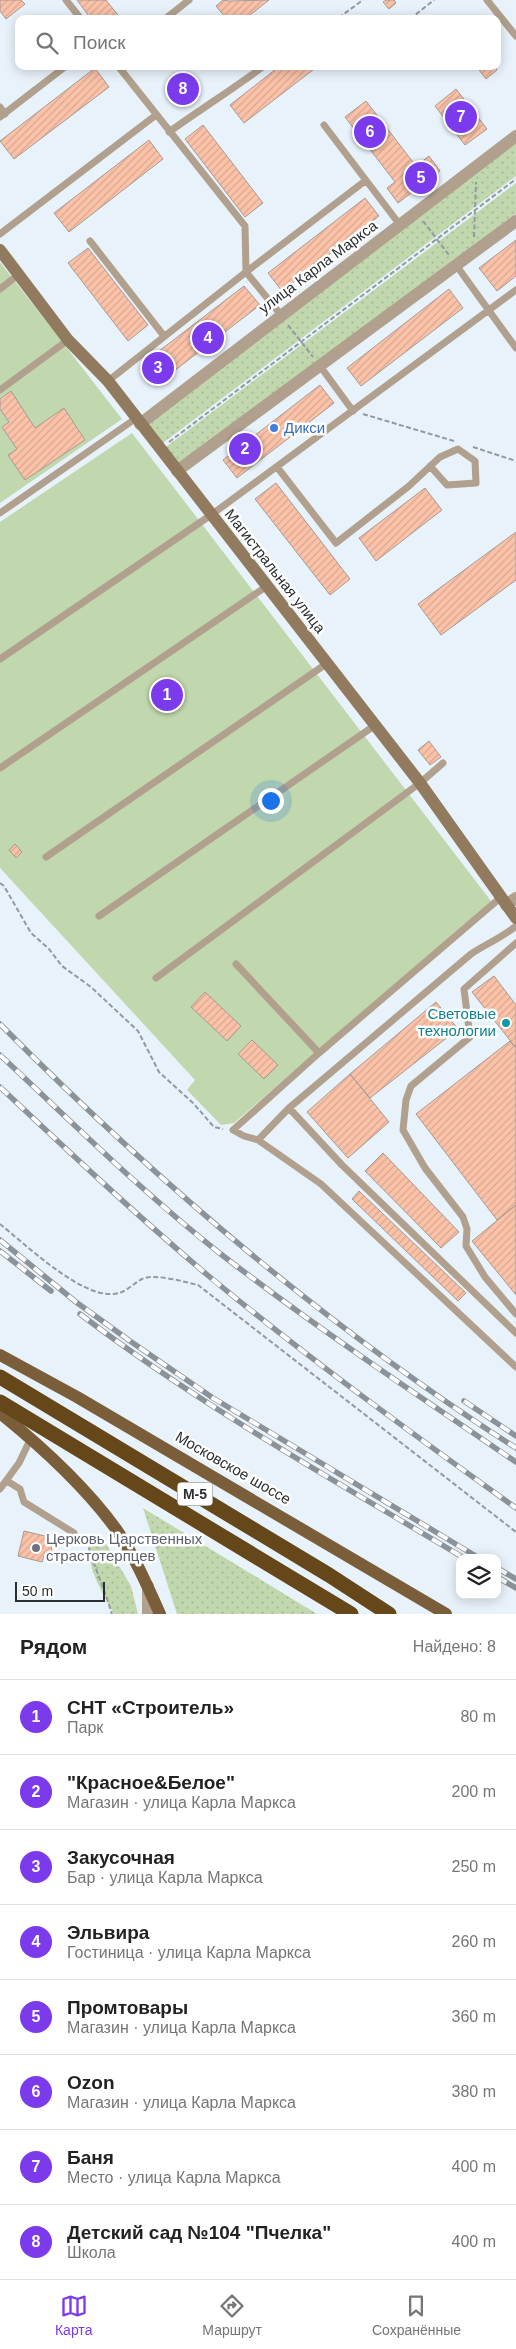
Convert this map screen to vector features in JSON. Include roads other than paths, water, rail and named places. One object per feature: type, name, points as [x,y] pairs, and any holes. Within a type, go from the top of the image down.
[{"type":"highway","name":"М-5","points":[[0,1377],[329,1576],[388,1614]]},
{"type":"highway","name":"М-5","points":[[0,1402],[351,1614]]},
{"type":"main road","name":"Московское шоссе","points":[[0,1356],[86,1402],[446,1614]]},
{"type":"main road","points":[[0,1413],[31,1438],[83,1489],[100,1509],[121,1538],[148,1586],[160,1614]]},
{"type":"street","name":"улица Карла Маркса","points":[[137,422],[516,136]]},
{"type":"street","points":[[177,471],[516,221]]},
{"type":"street","name":"Магистральная улица","points":[[0,250],[68,340],[108,382],[137,422],[420,783],[507,900],[516,918]]},
{"type":"street","points":[[148,1586],[148,1614]]},
{"type":"lane","points":[[66,0],[77,15]]},
{"type":"lane","points":[[170,15],[189,0]]},
{"type":"lane","points":[[487,0],[499,15]]},
{"type":"lane","points":[[501,17],[516,36]]},
{"type":"lane","points":[[2,113],[61,70]]},
{"type":"lane","points":[[121,70],[245,226],[246,272],[281,315]]},
{"type":"lane","points":[[169,132],[211,102],[227,94],[259,70]]},
{"type":"lane","points":[[0,234],[156,114]]},
{"type":"lane","points":[[324,125],[400,225]]},
{"type":"lane","points":[[108,382],[164,336],[365,181]]},
{"type":"lane","points":[[90,241],[164,336]]},
{"type":"lane","points":[[456,265],[516,348]]},
{"type":"lane","points":[[0,289],[18,275]]},
{"type":"lane","points":[[0,659],[211,515],[516,290]]},
{"type":"lane","points":[[0,390],[68,340]]},
{"type":"lane","points":[[320,366],[353,411]]},
{"type":"lane","points":[[0,513],[137,422]]},
{"type":"lane","points":[[277,467],[336,543],[409,486],[430,466],[440,457],[458,449],[475,460],[476,483],[447,485],[430,466]]},
{"type":"lane","points":[[0,768],[267,586]]},
{"type":"lane","points":[[46,857],[326,664]]},
{"type":"lane","points":[[99,916],[374,726]]},
{"type":"lane","points":[[156,978],[443,764]]},
{"type":"lane","points":[[507,900],[319,1053],[233,1130],[258,1140],[321,1184],[516,1367]]},
{"type":"lane","points":[[258,1140],[289,1108],[471,954],[492,940],[506,934],[516,926]]},
{"type":"lane","points":[[516,943],[464,989],[470,1037],[412,1086],[406,1100],[403,1130],[425,1168],[463,1217],[467,1229],[466,1246],[485,1277],[516,1314]]},
{"type":"lane","points":[[236,964],[319,1053]]},
{"type":"lane","points":[[289,1108],[342,1165],[516,1333]]},
{"type":"lane","points":[[0,1489],[19,1463],[31,1438]]},
{"type":"lane","points":[[7,1481],[20,1489],[24,1502],[74,1532]]},
{"type":"railway","points":[[0,1024],[120,1140],[246,1250],[378,1353],[446,1402],[516,1448]]},
{"type":"railway","points":[[0,1055],[137,1183],[222,1255],[331,1335],[516,1462]]},
{"type":"railway","points":[[0,1087],[152,1227],[205,1273],[358,1393],[516,1508]]},
{"type":"railway","points":[[0,1240],[76,1302],[213,1398],[472,1554]]},
{"type":"railway","points":[[0,1251],[51,1291]]},
{"type":"railway","points":[[80,1314],[126,1348],[220,1411],[457,1554]]},
{"type":"railway","points":[[464,1401],[516,1436]]},
{"type":"railway","points":[[501,1570],[516,1579]]},
{"type":"railway","points":[[501,1579],[516,1588]]},
{"type":"place","name":"Детский сад №104 \"Пчелка\"","points":[[183,89]]},
{"type":"place","name":"Баня","points":[[461,117]]},
{"type":"place","name":"Ozon","points":[[370,132]]},
{"type":"place","name":"Промтовары","points":[[421,178]]},
{"type":"place","name":"Эльвира","points":[[208,338]]},
{"type":"place","name":"Закусочная","points":[[158,368]]},
{"type":"place","name":"Дикси","points":[[274,428]]},
{"type":"place","name":"\"Красное&Белое\"","points":[[245,449]]},
{"type":"place","name":"СНТ «Строитель»","points":[[167,695]]},
{"type":"place","name":"Световые технологии","points":[[506,1023]]},
{"type":"place","name":"Церковь Царственных страстотерпцев","points":[[36,1548]]}]
